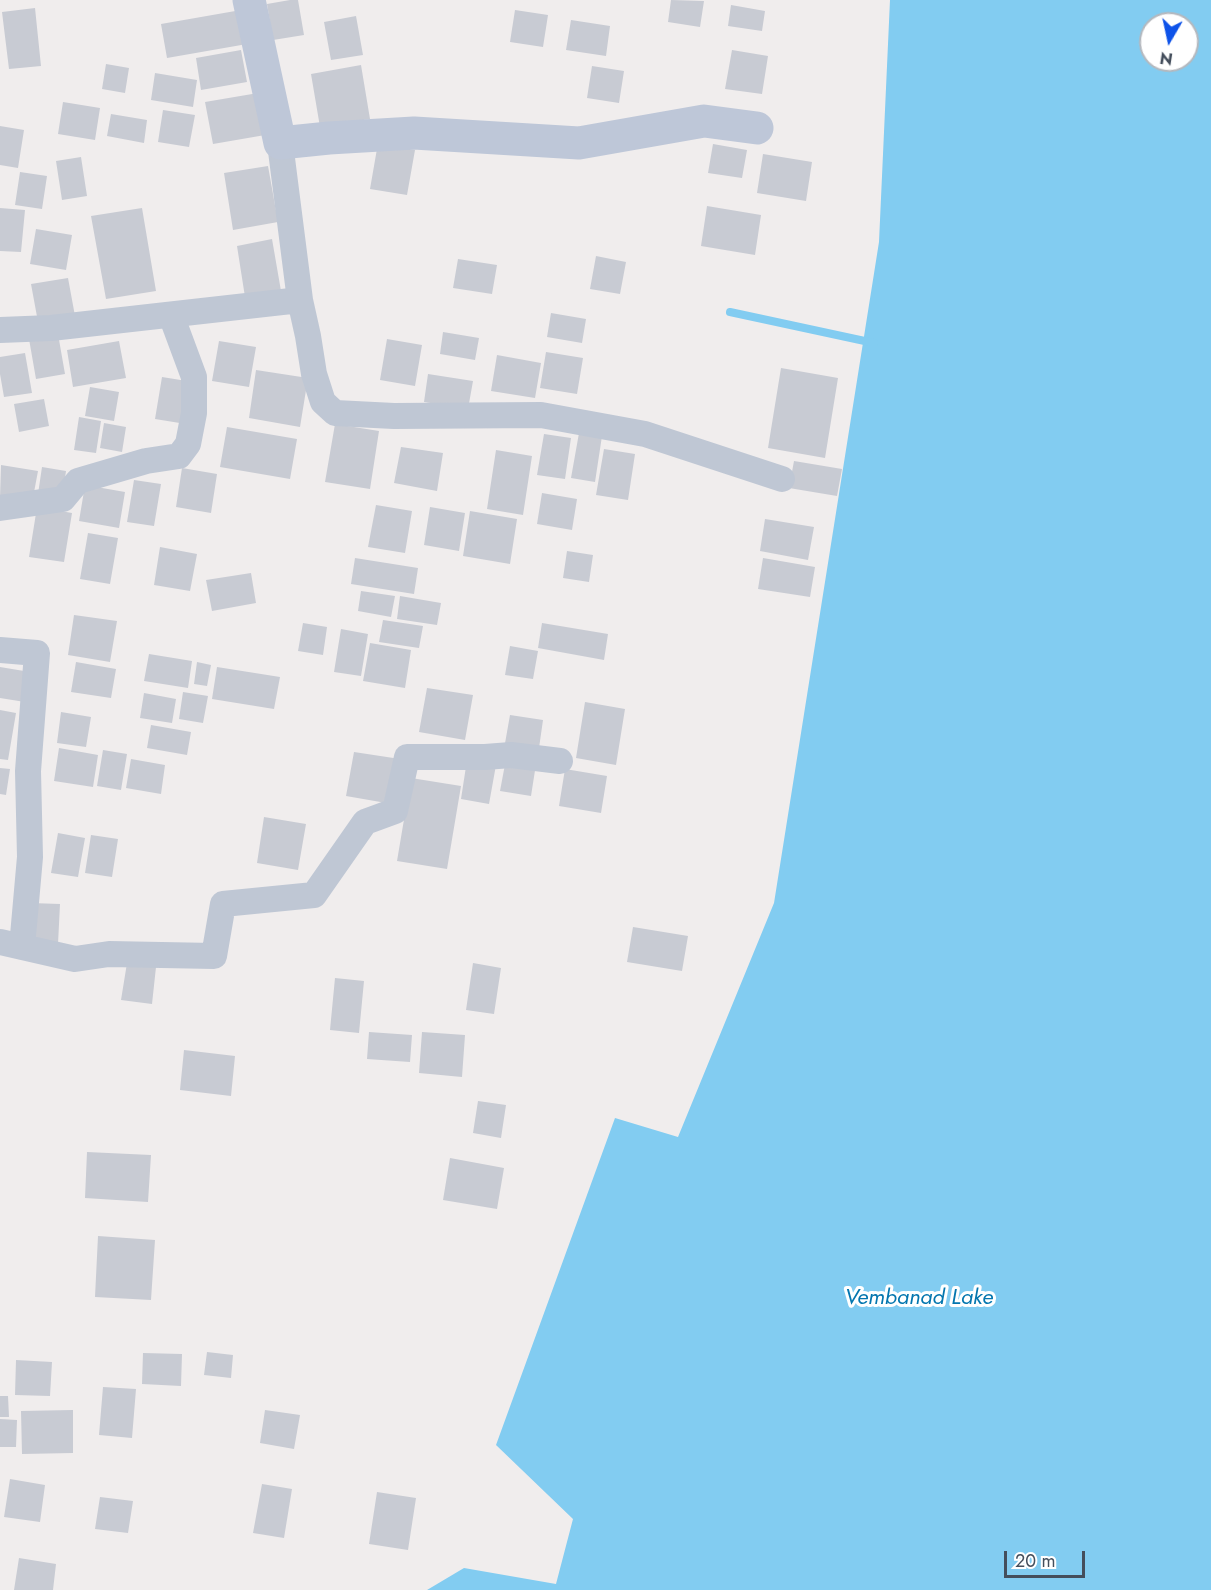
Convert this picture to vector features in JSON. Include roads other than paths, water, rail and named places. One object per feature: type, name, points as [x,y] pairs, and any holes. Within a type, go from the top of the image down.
[{"type":"main road","points":[[249,0],[280,143],[414,133],[579,143],[704,122],[757,128]]},
{"type":"street","points":[[280,143],[300,300],[314,374],[323,402],[335,413],[394,416],[541,415],[645,434],[782,479]]},
{"type":"street","points":[[0,330],[51,328],[300,300]]},
{"type":"street","points":[[0,508],[63,499],[78,481],[146,461],[179,456],[188,444],[194,413],[194,377],[171,315]]},
{"type":"street","points":[[0,650],[37,652],[28,771],[30,857],[11,945],[75,959],[109,954],[214,956],[223,904],[314,895],[365,822],[395,811],[407,757],[511,755],[560,761]]},
{"type":"water","name":"Vembanad Lake","points":[[890,0],[1211,0],[1211,1590],[427,1590],[464,1568],[556,1584],[573,1519],[496,1445],[615,1118],[678,1137],[774,903],[879,242]]},
{"type":"waterway","points":[[730,312],[874,343]]}]
